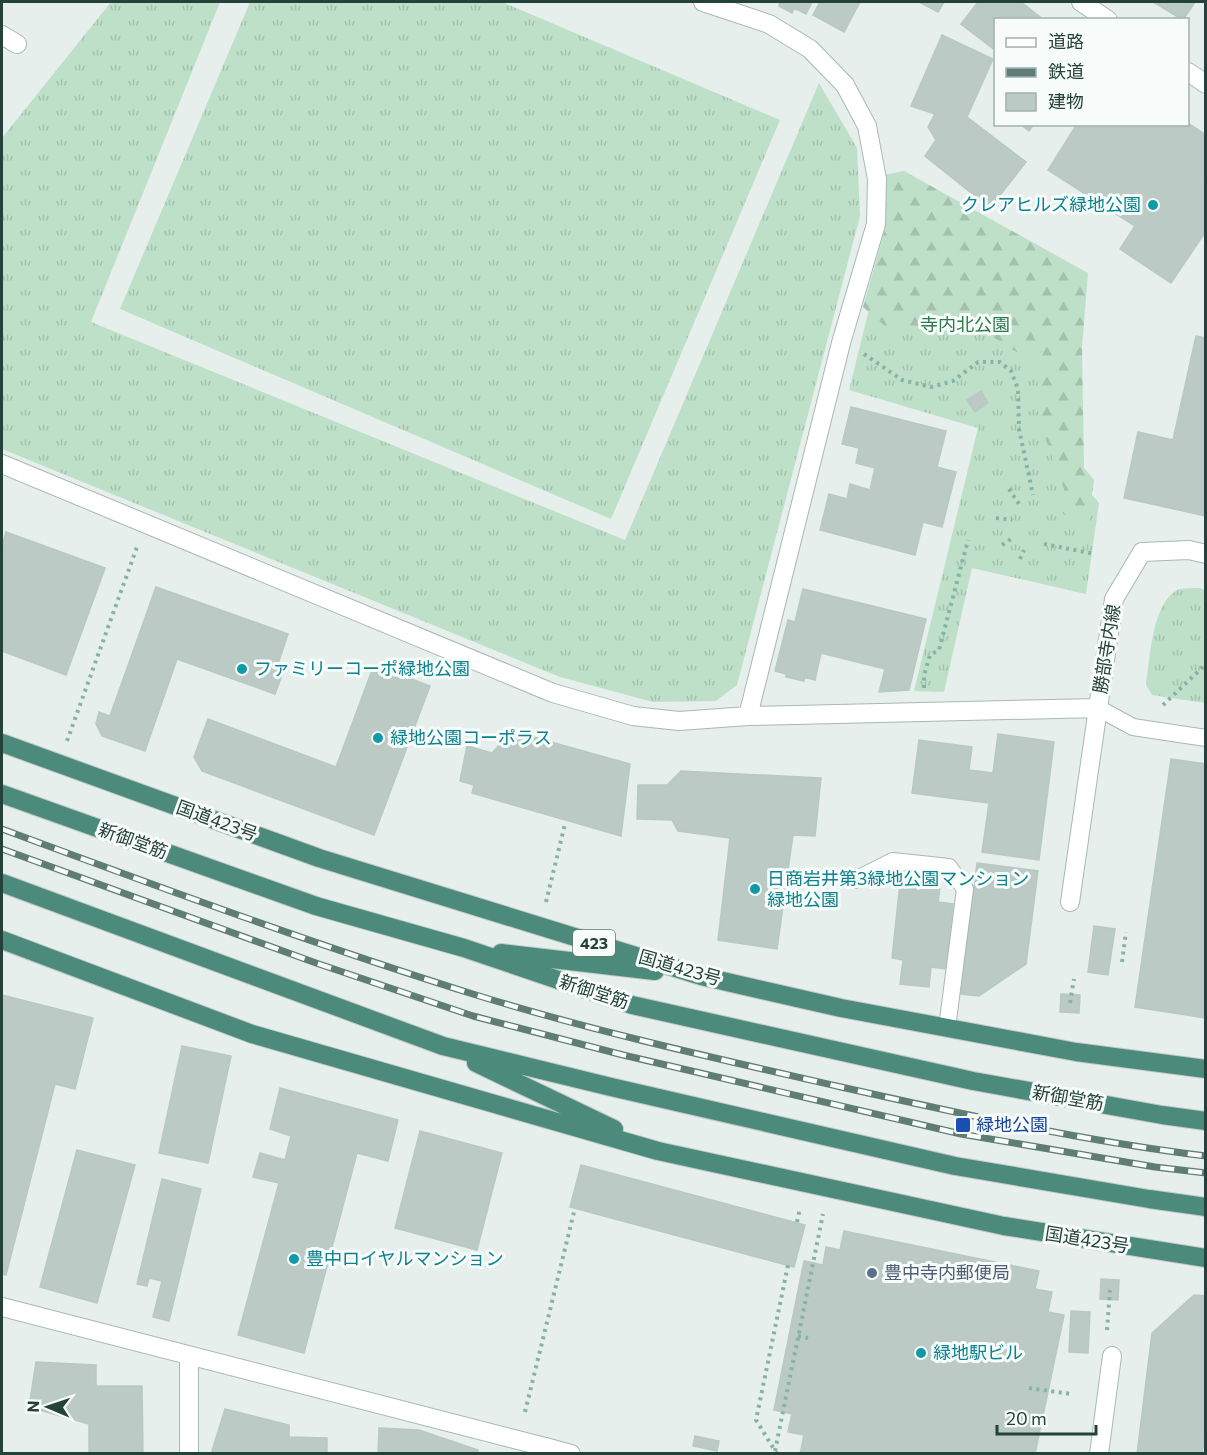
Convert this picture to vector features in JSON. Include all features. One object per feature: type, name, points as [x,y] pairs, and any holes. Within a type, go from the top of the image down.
[{"type":"highway","name":"国道423号","points":[[2,743],[319,858],[701,976],[841,1008],[1076,1052],[1206,1069]]},
{"type":"highway","name":"新御堂筋","points":[[2,794],[316,906],[464,948],[632,1005],[973,1082],[1206,1121]]},
{"type":"highway","points":[[2,884],[443,1046],[658,1151]]},
{"type":"highway","name":"国道423号","points":[[2,940],[252,1034],[658,1151],[1004,1226],[1206,1258]]},
{"type":"highway","points":[[464,948],[701,976]]},
{"type":"highway","points":[[443,1046],[955,1166],[1206,1207]]},
{"type":"street","points":[[703,2],[769,24],[810,50],[845,85],[867,126],[877,179],[876,224],[841,343],[748,716]]},
{"type":"street","points":[[1081,2],[1105,18]]},
{"type":"street","points":[[1189,73],[1206,84]]},
{"type":"street","points":[[2,464],[553,693],[633,716],[679,721],[748,716],[1098,708],[1070,902]]},
{"type":"street","name":"勝部寺内線","points":[[1098,708],[1114,598],[1142,552],[1189,550],[1206,554]]},
{"type":"street","points":[[2,1307],[545,1450],[572,1454]]},
{"type":"street","points":[[189,1356],[189,1454]]},
{"type":"street","points":[[1099,1454],[1112,1356]]},
{"type":"lane","points":[[1098,708],[1133,727],[1206,738]]},
{"type":"lane","points":[[855,880],[893,861],[948,867],[965,889],[947,1028]]},
{"type":"path","points":[[841,343],[868,356],[902,380],[931,387],[953,381],[978,362],[1000,362],[1011,370],[1018,389],[1019,429],[1033,495]]},
{"type":"path","points":[[1009,489],[1019,504]]},
{"type":"path","points":[[996,518],[1012,520]]},
{"type":"path","points":[[1002,545],[1014,537]]},
{"type":"path","points":[[930,655],[939,650],[968,540]]},
{"type":"path","points":[[1044,544],[1095,554]]},
{"type":"path","points":[[1020,559],[1024,550]]},
{"type":"path","points":[[67,741],[136,551]]},
{"type":"path","points":[[1163,705],[1206,664]]},
{"type":"path","points":[[545,905],[565,824]]},
{"type":"path","points":[[1122,962],[1126,932]]},
{"type":"path","points":[[1070,1003],[1074,979]]},
{"type":"path","points":[[797,1222],[800,1206]]},
{"type":"path","points":[[525,1412],[575,1208]]},
{"type":"path","points":[[776,1452],[824,1211]]},
{"type":"path","points":[[776,1452],[756,1420],[788,1265]]},
{"type":"path","points":[[1107,1330],[1110,1290]]},
{"type":"path","points":[[798,1336],[808,1338]]},
{"type":"path","points":[[1029,1388],[1071,1394]]},
{"type":"green space","points":[[111,2],[220,2],[91,322],[625,540],[819,83],[857,148],[860,216],[737,685],[716,701],[653,702],[560,677],[2,449],[2,138]]},
{"type":"green space","points":[[250,2],[502,2],[780,120],[611,519],[120,309]]},
{"type":"green space","points":[[904,171],[1088,273],[1082,347],[1084,468],[1094,480],[1088,525],[1063,514],[1064,489],[1039,421],[1037,365],[979,328],[925,334],[885,326],[863,307],[885,229],[883,175]]},
{"type":"green space","name":"寺内北公園","points":[[892,174],[1087,282],[1075,344],[1076,476],[1099,503],[1086,594],[972,568],[944,692],[914,691],[978,428],[849,390],[891,221]]},
{"type":"green space","points":[[1180,589],[1205,590],[1205,703],[1152,695],[1146,685],[1154,631],[1163,605]]},
{"type":"building","points":[[780,2],[812,2],[806,14],[794,8],[792,13],[779,6]]},
{"type":"building","points":[[820,2],[860,2],[844,32],[813,15]]},
{"type":"building","points":[[919,2],[944,2],[938,12]]},
{"type":"building","points":[[978,2],[1021,2],[1041,18],[994,18],[994,49],[961,24]]},
{"type":"building","points":[[1153,2],[1195,2],[1184,18],[1180,18]]},
{"type":"building","points":[[942,35],[993,59],[967,117],[1026,162],[990,208],[925,156],[936,140],[928,127],[935,114],[911,106]]},
{"type":"building","name":"クレアヒルズ緑地公園","points":[[1189,124],[1206,135],[1206,178],[1203,181],[1206,183],[1206,231],[1171,283],[1120,249],[1135,226],[1048,170],[1076,126],[1189,126]]},
{"type":"building","points":[[1023,126],[1033,126],[1029,131]]},
{"type":"building","points":[[1196,336],[1206,338],[1206,516],[1124,498],[1138,432],[1173,440]]},
{"type":"building","points":[[981,391],[988,403],[975,412],[967,400]]},
{"type":"building","points":[[851,407],[946,431],[937,467],[956,472],[942,527],[923,522],[915,555],[820,530],[829,494],[847,499],[850,484],[870,490],[875,468],[856,463],[859,448],[842,444]]},
{"type":"building","points":[[6,532],[105,568],[66,675],[2,651],[2,546]]},
{"type":"building","name":"ファミリーコーポ緑地公園","points":[[156,587],[288,634],[277,667],[284,670],[275,694],[177,659],[145,751],[102,736],[96,724],[99,712],[110,716]]},
{"type":"building","points":[[803,589],[926,619],[909,690],[879,692],[885,669],[821,653],[815,680],[804,677],[804,681],[786,677],[786,674],[775,671],[788,620],[795,622]]},
{"type":"building","name":"緑地公園コーポラス","points":[[374,665],[430,686],[374,835],[202,771],[194,757],[208,719],[336,767]]},
{"type":"building","points":[[512,731],[630,764],[621,836],[472,793],[474,785],[460,781],[467,746],[492,753]]},
{"type":"building","points":[[998,734],[1054,742],[1039,860],[982,852],[989,803],[912,793],[919,740],[972,747],[969,770],[993,773]]},
{"type":"building","points":[[1171,759],[1206,764],[1206,1018],[1135,1007]]},
{"type":"building","name":"日商岩井第3緑地公園マンション 緑地公園","points":[[681,771],[821,778],[815,836],[793,835],[777,949],[718,940],[730,838],[678,831],[672,820],[637,819],[638,785],[667,785]]},
{"type":"building","points":[[977,863],[1038,871],[1026,964],[979,996],[961,994]]},
{"type":"building","points":[[900,883],[940,887],[938,902],[953,904],[946,969],[931,967],[929,987],[900,984],[903,960],[892,958]]},
{"type":"building","points":[[1094,926],[1115,929],[1108,975],[1088,972]]},
{"type":"building","points":[[1061,994],[1080,995],[1079,1013],[1060,1012]]},
{"type":"building","points":[[2,995],[93,1018],[75,1089],[55,1084],[6,1275],[2,1274]]},
{"type":"building","points":[[182,1046],[231,1056],[208,1163],[159,1153]]},
{"type":"building","name":"豊中ロイヤルマンション","points":[[280,1088],[398,1120],[388,1161],[357,1153],[304,1353],[238,1335],[279,1183],[253,1177],[260,1153],[285,1160],[291,1136],[270,1129]]},
{"type":"building","points":[[420,1131],[502,1153],[477,1250],[395,1228]]},
{"type":"building","points":[[77,1150],[135,1165],[97,1303],[40,1287]]},
{"type":"building","points":[[581,1165],[805,1225],[794,1267],[570,1207]]},
{"type":"building","points":[[162,1179],[201,1189],[169,1321],[153,1317],[162,1281],[149,1278],[147,1286],[137,1284]]},
{"type":"building","name":"緑地駅ビル","points":[[844,1231],[1039,1271],[1035,1289],[1052,1292],[1048,1312],[1064,1315],[1035,1454],[800,1454],[804,1435],[788,1432],[792,1414],[774,1410],[804,1261],[823,1265],[826,1247],[840,1250]]},
{"type":"building","points":[[1101,1279],[1119,1280],[1118,1300],[1100,1299]]},
{"type":"building","points":[[1194,1295],[1206,1296],[1206,1429],[1202,1454],[1137,1454],[1152,1333]]},
{"type":"building","points":[[1071,1311],[1090,1312],[1088,1353],[1069,1352]]},
{"type":"building","points":[[36,1362],[96,1365],[96,1386],[142,1386],[143,1454],[89,1454],[89,1424],[29,1407]]},
{"type":"building","points":[[225,1409],[289,1425],[289,1437],[327,1438],[327,1454],[216,1454],[212,1451]]},
{"type":"building","points":[[379,1428],[419,1430],[478,1450],[478,1454],[378,1454]]},
{"type":"building","points":[[695,1436],[719,1441],[717,1451],[693,1446]]},
{"type":"railway","points":[[2,829],[297,936],[476,995],[566,1021],[977,1117],[1114,1143],[1206,1156]]},
{"type":"railway","points":[[2,849],[316,963],[473,1016],[623,1055],[961,1134],[1155,1167],[1206,1173]]},
{"type":"place","name":"クレアヒルズ緑地公園","points":[[1153,205]]},
{"type":"place","name":"ファミリーコーポ緑地公園","points":[[242,669]]},
{"type":"place","name":"緑地公園コーポラス","points":[[378,738]]},
{"type":"place","name":"日商岩井第3緑地公園マンション 緑地公園","points":[[755,889]]},
{"type":"place","name":"緑地公園","points":[[963,1125]]},
{"type":"place","name":"豊中ロイヤルマンション","points":[[294,1259]]},
{"type":"place","name":"豊中寺内郵便局","points":[[872,1273]]},
{"type":"place","name":"緑地駅ビル","points":[[921,1353]]}]
